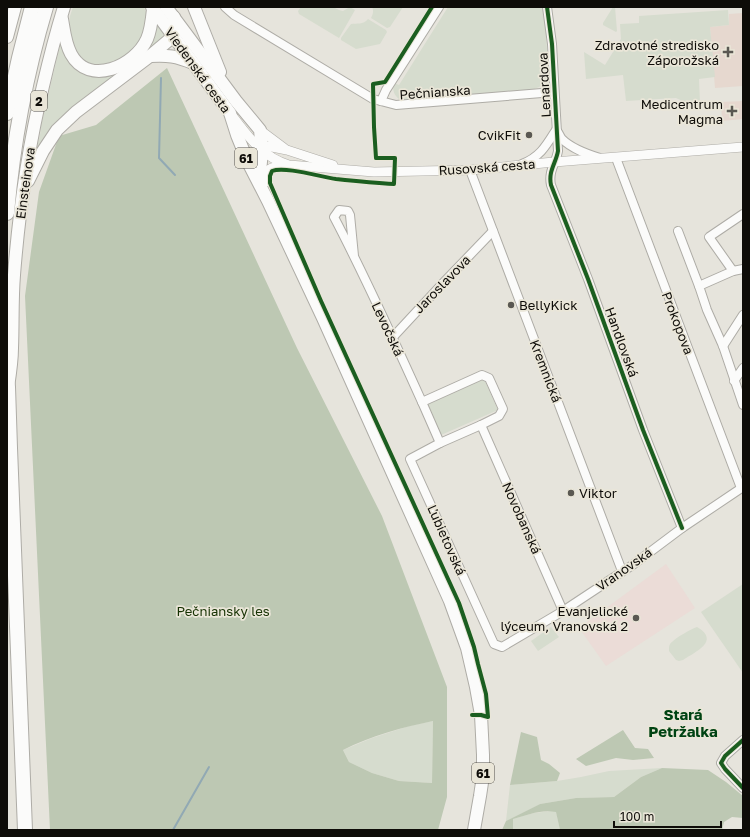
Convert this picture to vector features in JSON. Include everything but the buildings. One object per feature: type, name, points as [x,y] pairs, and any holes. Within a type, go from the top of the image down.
[{"type":"highway","points":[[7,113],[32,7]]},
{"type":"highway","points":[[7,213],[14,149],[22,104],[31,61],[46,7]]},
{"type":"highway","points":[[8,383],[26,829]]},
{"type":"main road","points":[[7,37],[15,7]]},
{"type":"main road","name":"Viedenská cesta","points":[[166,7],[236,101],[260,130],[260,175],[268,201]]},
{"type":"main road","points":[[194,7],[226,86]]},
{"type":"main road","name":"Viedenská cesta","points":[[152,8],[230,113],[236,135],[326,325],[450,601],[467,648],[481,715],[483,776],[474,830]]},
{"type":"main road","name":"2","points":[[63,11],[66,44],[71,56],[76,62],[84,67],[101,71],[119,66],[141,48],[147,39],[151,27],[152,8]]},
{"type":"main road","name":"Einsteinova","points":[[8,383],[12,350],[14,276],[23,189],[40,99],[63,11]]},
{"type":"main road","points":[[173,35],[175,30],[174,17]]},
{"type":"main road","name":"2","points":[[23,189],[43,151],[57,130],[76,112],[150,56],[173,35]]},
{"type":"main road","points":[[150,56],[171,56],[193,63]]},
{"type":"street","name":"Pečnianska","points":[[225,7],[234,15],[373,99],[396,105],[554,92]]},
{"type":"street","points":[[381,101],[386,90],[439,7]]},
{"type":"street","name":"Lenardova","points":[[547,7],[552,44],[558,150],[554,162]]},
{"type":"street","name":"Rusovská cesta","points":[[230,113],[260,147],[282,163],[289,165]]},
{"type":"street","name":"Rusovská cesta","points":[[260,130],[287,150]]},
{"type":"street","points":[[516,166],[530,161],[539,154],[556,130],[563,139],[577,149],[587,154],[603,158]]},
{"type":"street","points":[[255,176],[251,154],[252,150],[260,147]]},
{"type":"street","name":"Rusovská cesta","points":[[260,147],[287,150],[350,170]]},
{"type":"street","name":"Rusovská cesta","points":[[264,184],[265,175],[269,170],[276,166],[289,165],[374,172],[470,170],[743,147]]},
{"type":"street","name":"Prokopova","points":[[616,158],[742,488]]},
{"type":"street","name":"Handlovská","points":[[554,162],[550,173],[551,185],[682,528]]},
{"type":"street","name":"Kremnická","points":[[470,170],[622,571]]},
{"type":"street","name":"Levočská","points":[[354,256],[350,215],[348,211],[339,210],[334,217],[393,337],[440,443]]},
{"type":"street","points":[[733,271],[709,237],[743,214]]},
{"type":"street","name":"Jaroslavova","points":[[393,337],[493,231]]},
{"type":"street","points":[[678,232],[723,346],[743,405]]},
{"type":"street","points":[[699,286],[733,271],[743,269]]},
{"type":"street","points":[[723,346],[743,315]]},
{"type":"street","points":[[734,381],[743,368]]},
{"type":"street","points":[[422,402],[482,375],[489,378],[503,409],[499,416],[440,443]]},
{"type":"street","name":"Novobanská","points":[[481,425],[563,611]]},
{"type":"street","name":"Ľubietovská","points":[[440,443],[410,459],[494,644],[502,647]]},
{"type":"street","name":"Vranovská","points":[[502,647],[563,611],[742,488]]},
{"type":"street","points":[[743,740],[724,756],[721,762],[725,769],[743,788]]},
{"type":"shaded area","points":[[73,7],[144,7],[148,16],[145,33],[130,54],[105,67],[80,61],[68,34],[70,16]]},
{"type":"shaded area","points":[[301,7],[333,7],[343,11],[350,7],[355,10],[339,38],[299,14],[298,11]]},
{"type":"shaded area","points":[[372,7],[403,7],[390,27],[387,28],[371,18],[373,12]]},
{"type":"shaded area","points":[[448,7],[544,7],[549,76],[545,82],[540,87],[531,90],[400,100],[394,93],[394,83],[399,85]]},
{"type":"shaded area","points":[[613,7],[615,7],[616,32],[603,25]]},
{"type":"shaded area","points":[[728,10],[729,25],[710,27],[715,77],[699,79],[700,103],[689,104],[676,98],[626,101],[623,75],[586,79],[584,52],[605,65],[621,39],[620,24],[639,23],[639,16]]},
{"type":"shaded area","name":"Zdravotné stredisko Záporožská","points":[[743,13],[743,86],[715,88],[710,27],[729,25],[729,14]]},
{"type":"shaded area","points":[[368,19],[387,32],[380,44],[356,49],[341,40],[351,24],[362,23]]},
{"type":"shaded area","points":[[156,20],[168,37],[51,128],[36,150],[61,41],[72,64],[117,72]]},
{"type":"shaded area","name":"Medicentrum Magma","points":[[743,101],[743,119],[722,121],[721,102]]},
{"type":"shaded area","points":[[484,379],[498,410],[441,435],[427,404]]},
{"type":"shaded area","name":"Evanjelické lýceum, Vranovská 2","points":[[666,564],[695,608],[606,666],[579,628]]},
{"type":"shaded area","points":[[743,584],[743,673],[701,612]]},
{"type":"shaded area","points":[[551,627],[559,637],[538,651],[531,641]]},
{"type":"shaded area","points":[[697,627],[704,632],[707,637],[704,646],[683,660],[676,660],[669,651],[670,644],[691,629]]},
{"type":"shaded area","points":[[433,721],[432,783],[399,781],[372,773],[349,762],[343,750],[372,738],[409,726]]},
{"type":"shaded area","points":[[662,768],[641,777],[614,797],[576,798],[540,804],[506,821],[510,785],[557,781],[609,771]]},
{"type":"shaded area","points":[[556,811],[560,830],[513,830],[512,819],[534,813]]},
{"type":"green space","name":"Pečniansky les","points":[[167,68],[297,348],[382,516],[447,687],[447,797],[438,830],[50,830],[25,296],[39,192],[59,136],[96,125]],"holes":[[[433,721],[432,783],[399,781],[372,773],[349,762],[343,750],[364,740],[387,732]]]},
{"type":"green space","points":[[623,730],[635,748],[648,749],[654,758],[633,760],[616,758],[586,766],[576,759]]},
{"type":"green space","points":[[521,732],[537,737],[541,760],[549,764],[560,773],[557,781],[510,785]]},
{"type":"green space","points":[[662,768],[708,770],[743,796],[743,818],[732,817],[724,822],[722,830],[560,830],[556,812],[545,811],[513,819],[513,830],[502,830],[506,821],[540,804],[576,798],[614,797],[641,777]]},
{"type":"waterway","points":[[161,78],[159,158],[175,175]]},
{"type":"waterway","points":[[173,830],[209,767]]},
{"type":"cycle path","points":[[432,7],[385,82],[373,84],[376,158],[395,158],[394,184],[336,179],[285,170],[272,171],[270,183],[321,301],[459,603],[474,647],[486,694],[488,717],[472,715]]},
{"type":"cycle path","points":[[547,7],[552,44],[558,151],[551,171],[551,185],[588,279],[643,430],[682,528]]},
{"type":"cycle path","points":[[743,740],[725,756],[721,763],[743,788]]},
{"type":"place","name":"Zdravotné stredisko Záporožská","points":[[728,52]]},
{"type":"place","name":"Medicentrum Magma","points":[[732,111]]},
{"type":"place","name":"CvikFit","points":[[529,135]]},
{"type":"place","name":"BellyKick","points":[[511,305]]},
{"type":"place","name":"Viktor","points":[[571,493]]},
{"type":"place","name":"Evanjelické lýceum, Vranovská 2","points":[[636,618]]},
{"type":"district","name":"Stará Petržalka","points":[[683,722]]}]
